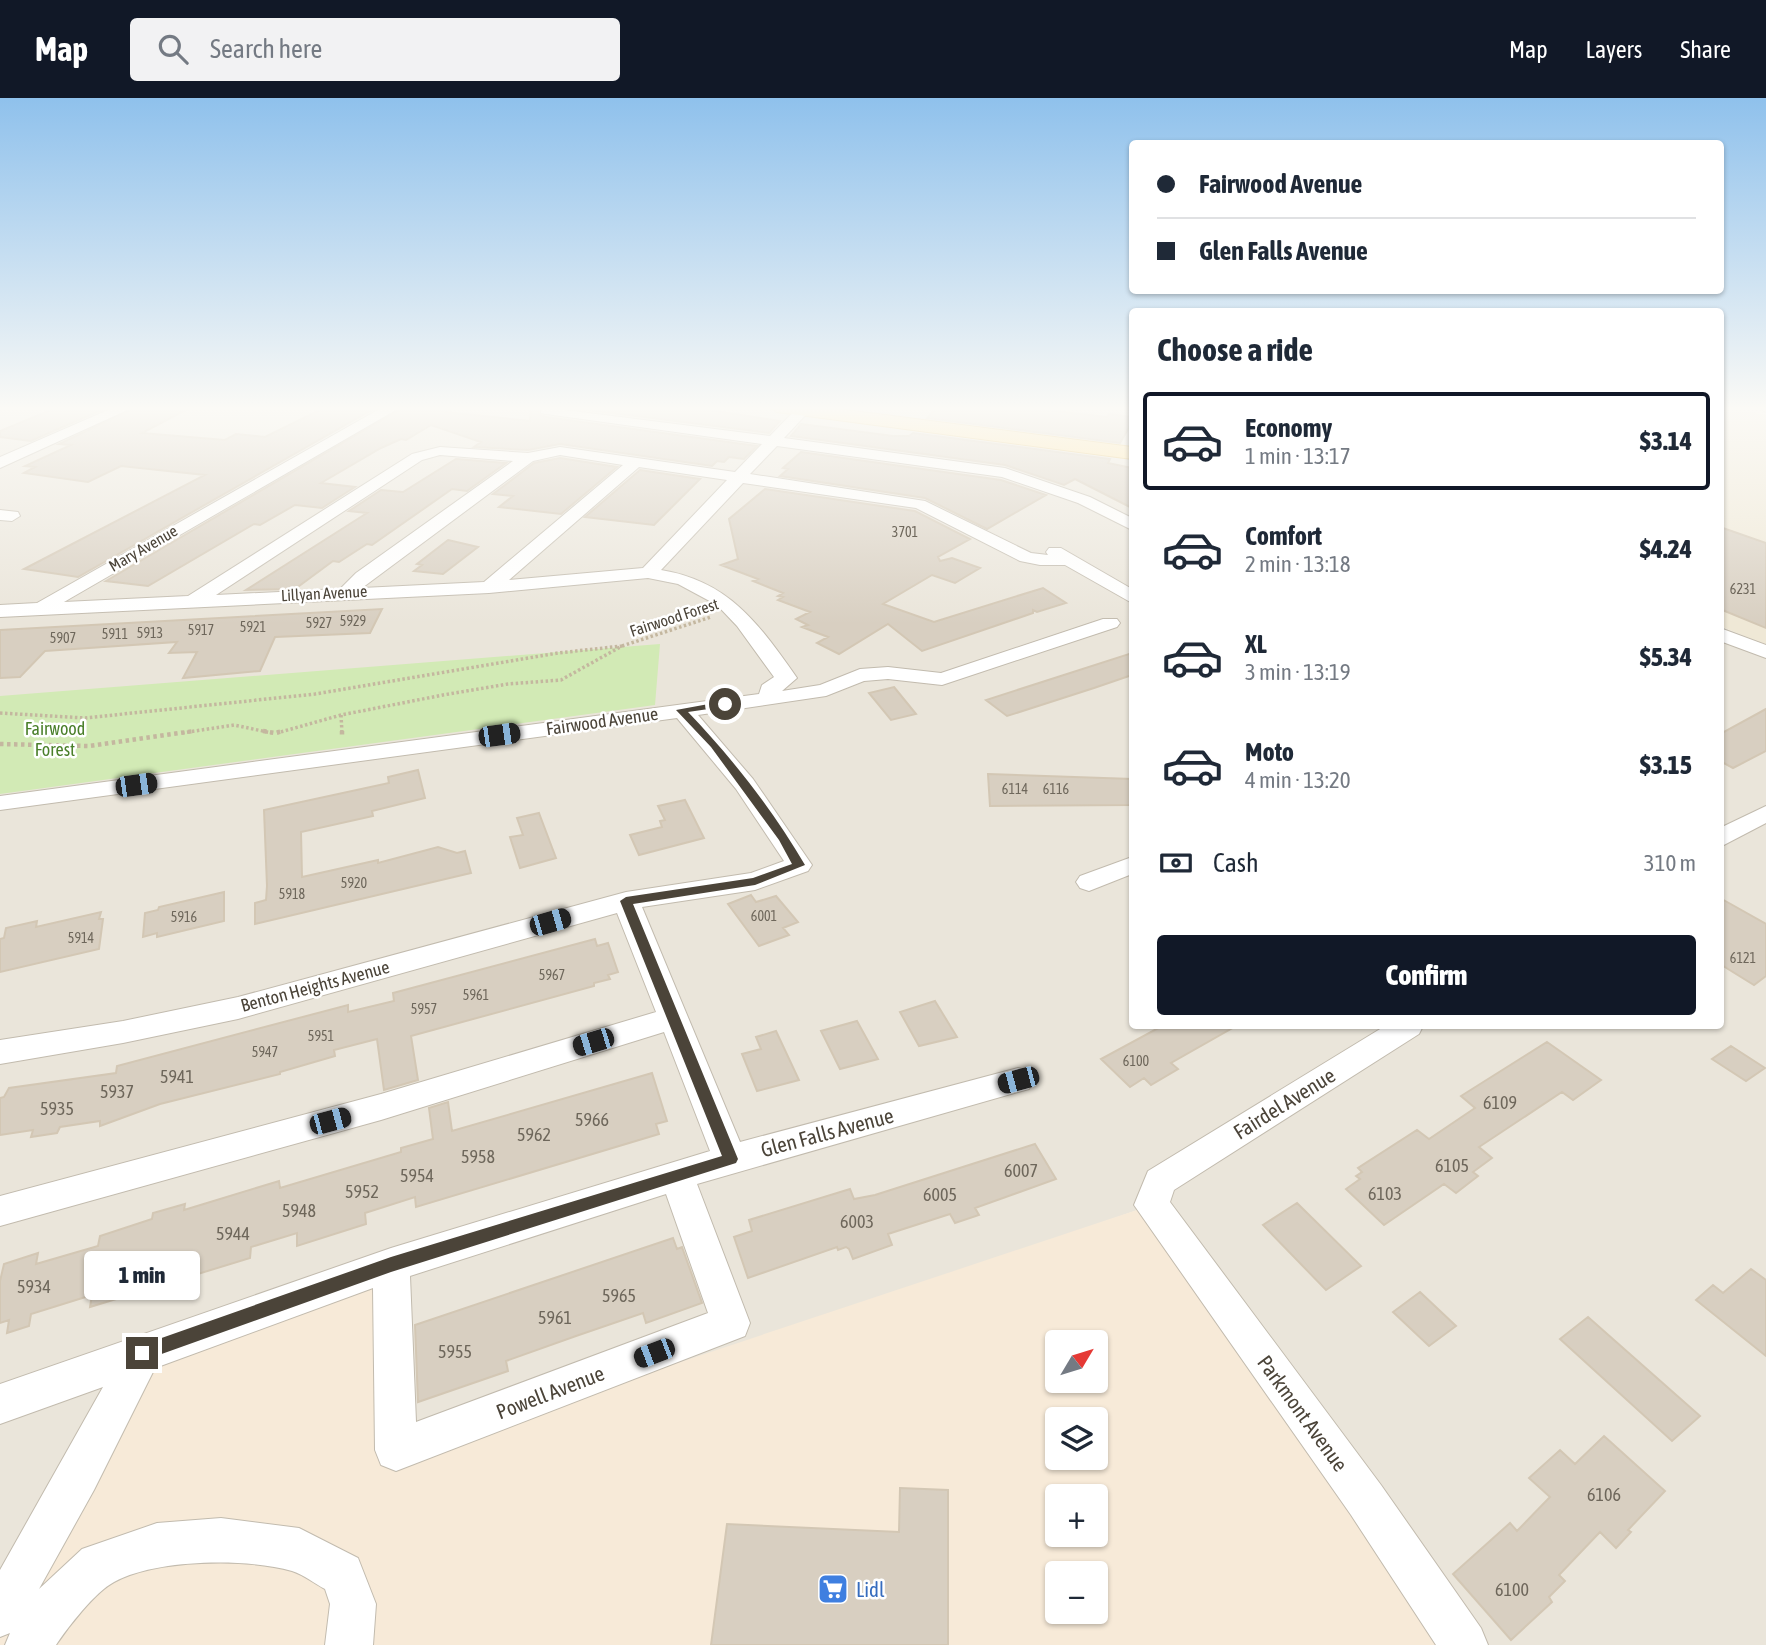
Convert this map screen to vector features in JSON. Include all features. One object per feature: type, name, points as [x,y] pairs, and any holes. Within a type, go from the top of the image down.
[{"type":"street","name":"Mary Avenue","points":[[41,607],[267,479]]},
{"type":"street","points":[[194,600],[382,479]]},
{"type":"street","points":[[347,592],[362,577],[502,479]]},
{"type":"street","points":[[489,587],[616,479]]},
{"type":"street","points":[[648,573],[740,479]]},
{"type":"street","points":[[756,479],[919,504],[962,522],[1009,549],[1039,560],[1068,560]]},
{"type":"street","points":[[1023,479],[1084,500],[1129,523]]},
{"type":"street","points":[[1044,546],[1129,595]]},
{"type":"street","name":"Lillyan Avenue","points":[[0,611],[489,587],[648,573]]},
{"type":"street","points":[[648,573],[683,579],[711,592],[733,611],[786,678],[770,690],[770,698]]},
{"type":"street","name":"Fairwood Avenue","points":[[0,803],[826,690],[860,675],[888,673],[943,679],[1110,623]]},
{"type":"street","points":[[1724,635],[1762,648]]},
{"type":"street","name":"Benton Heights Avenue","points":[[0,1052],[113,1034],[238,1008],[626,901],[755,881],[799,865],[784,839],[714,745],[681,710]]},
{"type":"street","points":[[1724,837],[1766,813]]},
{"type":"street","points":[[1089,882],[1129,866]]},
{"type":"street","points":[[626,901],[730,1159]]},
{"type":"street","points":[[0,1211],[381,1107],[673,1018]]},
{"type":"street","name":"Fairdel Avenue","points":[[1160,1181],[1403,1029]]},
{"type":"street","name":"Glen Falls Avenue","points":[[0,1404],[391,1265],[730,1159],[1018,1080]]},
{"type":"street","name":"Powell Avenue","points":[[391,1265],[396,1450],[731,1323],[677,1175]]},
{"type":"street","name":"Parkmont Avenue","points":[[1160,1181],[1152,1205],[1366,1500],[1464,1645]]},
{"type":"street","points":[[0,1614],[79,1475],[142,1353]]},
{"type":"street","points":[[29,1645],[54,1607],[98,1565],[157,1545],[221,1540],[299,1550],[342,1574],[353,1604],[349,1645]]},
{"type":"path","name":"Fairwood Forest","points":[[0,713],[85,718],[315,694],[558,653],[622,646],[733,611]]},
{"type":"path","name":"Fairwood Forest","points":[[0,744],[89,746],[234,725],[275,733],[341,715],[443,695],[508,684],[561,680],[622,646]]},
{"type":"shaded area","points":[[0,479],[1129,479],[1129,1029],[1724,1029],[1724,628],[1766,645],[1766,1645],[1476,1645],[1152,1205],[0,1604]]},
{"type":"shaded area","points":[[1724,479],[1766,479],[1766,645],[1724,628]]},
{"type":"shaded area","points":[[1152,1205],[1476,1645],[0,1645],[0,1604],[142,1354],[383,1276],[395,1457]]},
{"type":"green space","name":"Fairwood Forest","points":[[660,644],[655,705],[0,794],[0,696]]},
{"type":"building","points":[[68,479],[94,479],[88,482]]},
{"type":"building","points":[[197,479],[250,479],[78,577],[24,569]]},
{"type":"building","points":[[280,479],[328,479],[321,483],[355,487],[322,508],[295,505],[260,525],[254,524],[148,586],[106,581]]},
{"type":"building","points":[[424,479],[483,479],[467,491],[452,489],[372,545],[367,544],[339,562],[333,561],[295,589],[246,590],[367,513],[349,511],[381,490],[403,492]]},
{"type":"building","points":[[513,479],[602,479],[561,514],[499,507],[513,496],[493,494]]},
{"type":"building","points":[[629,479],[700,479],[654,525],[585,517]]},
{"type":"building","points":[[801,479],[995,479],[1046,495],[987,529],[925,498]]},
{"type":"building","points":[[1047,479],[1075,479],[1064,485]]},
{"type":"building","points":[[1075,479],[1129,479],[1129,506]]},
{"type":"building","points":[[765,489],[915,511],[970,539],[938,557],[940,561],[952,558],[980,568],[955,583],[932,575],[883,604],[934,622],[1043,588],[1066,603],[1037,612],[1033,610],[1033,613],[922,651],[888,624],[839,654],[817,643],[828,637],[802,627],[808,625],[796,619],[810,612],[778,600],[783,597],[778,596],[783,593],[753,581],[758,579],[721,565],[738,559],[729,519]]},
{"type":"building","points":[[1724,528],[1766,543],[1766,628],[1724,611]]},
{"type":"building","points":[[448,540],[478,547],[443,574],[414,571],[422,565],[417,564]]},
{"type":"building","points":[[382,609],[370,633],[275,637],[260,671],[183,678],[197,652],[169,653],[177,642],[45,651],[20,677],[0,678],[0,630]]},
{"type":"building","points":[[1129,654],[1129,676],[1094,688],[1007,716],[986,700]]},
{"type":"building","points":[[894,687],[916,714],[891,720],[869,693]]},
{"type":"building","points":[[1766,709],[1766,751],[1733,768],[1724,763],[1724,732]]},
{"type":"building","points":[[418,770],[425,798],[372,811],[373,816],[301,832],[302,877],[378,860],[378,863],[438,847],[457,853],[465,851],[471,873],[255,924],[255,903],[266,900],[264,810],[389,783],[388,777]]},
{"type":"building","points":[[988,774],[1129,779],[1129,805],[990,806]]},
{"type":"building","points":[[685,800],[704,838],[639,855],[630,835],[662,827],[660,821],[665,820],[658,806]]},
{"type":"building","points":[[539,813],[556,858],[520,868],[510,837],[523,835],[517,818]]},
{"type":"building","points":[[224,892],[224,921],[157,937],[157,933],[143,937],[145,913],[158,910],[159,907]]},
{"type":"building","points":[[751,895],[756,902],[776,896],[798,922],[783,928],[789,935],[759,946],[728,904]]},
{"type":"building","points":[[1724,900],[1766,924],[1766,976],[1754,985],[1724,966]]},
{"type":"building","points":[[101,912],[99,919],[103,919],[99,949],[0,972],[0,939],[4,938],[6,928],[37,921],[36,927]]},
{"type":"building","points":[[595,939],[597,946],[608,943],[618,972],[608,975],[610,979],[594,983],[594,986],[411,1036],[418,1080],[384,1090],[377,1039],[334,1050],[335,1056],[280,1074],[160,1104],[100,1126],[100,1121],[60,1127],[57,1133],[31,1137],[33,1130],[0,1135],[0,1098],[4,1097],[9,1088],[116,1073],[117,1066],[348,1005],[348,1012],[394,1001],[393,993]]},
{"type":"building","points":[[935,1001],[957,1037],[919,1046],[900,1012]]},
{"type":"building","points":[[857,1021],[878,1059],[840,1069],[821,1031]]},
{"type":"building","points":[[1156,1029],[1231,1029],[1171,1063],[1178,1069],[1151,1085],[1144,1078],[1130,1087],[1101,1059]]},
{"type":"building","points":[[776,1031],[799,1080],[757,1091],[742,1054],[761,1049],[756,1037]]},
{"type":"building","points":[[1547,1042],[1601,1080],[1573,1100],[1562,1092],[1479,1147],[1492,1158],[1473,1172],[1478,1176],[1456,1193],[1444,1184],[1384,1225],[1346,1189],[1360,1179],[1356,1176],[1362,1172],[1358,1168],[1417,1130],[1429,1139],[1475,1108],[1461,1096]]},
{"type":"building","points":[[1731,1046],[1765,1068],[1746,1081],[1712,1059]]},
{"type":"building","points":[[652,1073],[667,1121],[656,1124],[659,1134],[416,1207],[415,1197],[365,1213],[366,1224],[297,1246],[297,1233],[251,1247],[250,1258],[90,1307],[92,1295],[31,1314],[29,1326],[7,1333],[9,1320],[0,1323],[0,1281],[4,1264],[38,1253],[36,1264],[98,1246],[100,1236],[152,1219],[153,1213],[185,1204],[184,1210],[279,1181],[280,1188],[401,1152],[401,1148],[433,1139],[429,1108],[448,1102],[452,1131]]},
{"type":"building","points":[[1035,1144],[1056,1179],[975,1208],[979,1215],[955,1223],[950,1214],[888,1234],[892,1245],[853,1259],[849,1249],[846,1247],[838,1250],[837,1247],[748,1278],[734,1237],[752,1231],[749,1220],[850,1189],[854,1199],[875,1195]]},
{"type":"building","points":[[1297,1203],[1361,1266],[1326,1290],[1263,1225]]},
{"type":"building","points":[[673,1238],[677,1249],[682,1247],[702,1303],[646,1323],[643,1313],[576,1336],[506,1361],[508,1371],[418,1402],[415,1325]]},
{"type":"building","points":[[1751,1269],[1766,1280],[1766,1356],[1696,1300],[1713,1285],[1723,1293]]},
{"type":"building","points":[[1420,1292],[1456,1326],[1429,1346],[1393,1312]]},
{"type":"building","points":[[1588,1317],[1700,1416],[1672,1441],[1560,1339]]},
{"type":"building","points":[[1604,1436],[1665,1491],[1628,1530],[1631,1532],[1616,1548],[1600,1532],[1559,1575],[1565,1581],[1549,1597],[1552,1602],[1511,1640],[1453,1574],[1510,1523],[1517,1531],[1550,1497],[1529,1478],[1560,1450],[1575,1464]]},
{"type":"building","name":"Lidl","points":[[900,1488],[948,1490],[948,1645],[711,1645],[727,1524],[899,1532]]},
{"type":"place","name":"Lidl","points":[[833,1589]]},
{"type":"route","points":[[142,1353],[391,1265],[730,1159],[626,901],[755,881],[799,865],[784,839],[714,745],[681,710],[725,704]]}]
